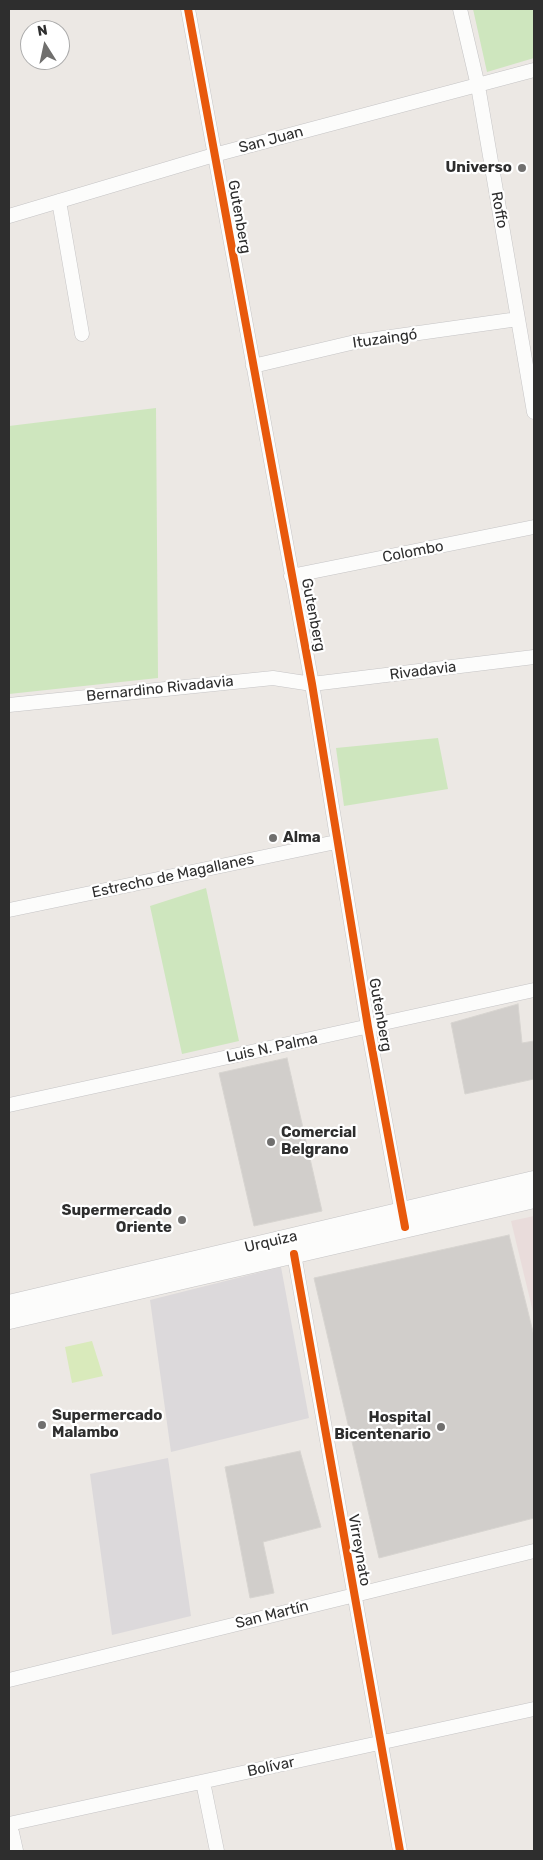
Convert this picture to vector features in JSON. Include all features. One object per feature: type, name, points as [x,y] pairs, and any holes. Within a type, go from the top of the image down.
[{"type":"main road","name":"Urquiza","points":[[9,1319],[294,1254],[534,1181]]},
{"type":"main road","name":"Urquiza","points":[[9,1304],[404,1220],[534,1198]]},
{"type":"main road","points":[[9,1833],[13,1851]]},
{"type":"street","name":"Gutenberg","points":[[188,9],[312,684],[336,842],[404,1220]]},
{"type":"street","name":"Roffo","points":[[460,9],[478,86],[534,412]]},
{"type":"street","name":"San Juan","points":[[9,216],[214,155],[534,70]]},
{"type":"street","points":[[58,202],[82,334]]},
{"type":"street","name":"Ituzaingó","points":[[253,366],[355,342],[518,319]]},
{"type":"street","name":"Colombo","points":[[291,576],[534,527]]},
{"type":"street","name":"Rivadavia","points":[[312,684],[534,657]]},
{"type":"street","name":"Bernardino Rivadavia","points":[[9,705],[273,678],[312,684]]},
{"type":"street","name":"Estrecho de Magallanes","points":[[9,910],[336,842]]},
{"type":"street","name":"Luis N. Palma","points":[[9,1105],[534,990]]},
{"type":"street","name":"Virreynato","points":[[294,1254],[353,1596],[400,1851]]},
{"type":"street","name":"San Martín","points":[[9,1680],[534,1551]]},
{"type":"street","name":"Bolívar","points":[[9,1824],[534,1709]]},
{"type":"street","points":[[202,1782],[217,1851]]},
{"type":"shaded area","points":[[534,1216],[534,1316],[511,1221]]},
{"type":"shaded area","points":[[281,1267],[309,1418],[171,1452],[150,1300]]},
{"type":"shaded area","points":[[168,1458],[191,1616],[112,1635],[90,1474]]},
{"type":"green space","points":[[473,9],[534,9],[534,58],[487,72]]},
{"type":"green space","points":[[156,408],[158,678],[9,694],[9,426]]},
{"type":"green space","points":[[438,738],[448,789],[344,806],[336,748]]},
{"type":"green space","points":[[206,888],[239,1041],[182,1054],[150,906]]},
{"type":"green space","points":[[92,1341],[103,1376],[72,1383],[65,1347]]},
{"type":"building","points":[[518,1004],[522,1043],[534,1041],[534,1079],[465,1094],[451,1023]]},
{"type":"building","name":"Comercial Belgrano","points":[[287,1058],[322,1211],[254,1226],[219,1073]]},
{"type":"building","name":"Hospital Bicentenario","points":[[509,1235],[534,1336],[534,1518],[379,1558],[314,1278]]},
{"type":"building","points":[[300,1451],[321,1527],[263,1542],[274,1593],[250,1598],[225,1467]]},
{"type":"cycle path","points":[[188,9],[312,684],[368,1027],[405,1227]]},
{"type":"cycle path","points":[[294,1254],[400,1851]]},
{"type":"place","name":"Universo","points":[[522,168]]},
{"type":"place","name":"Alma","points":[[273,838]]},
{"type":"place","name":"Comercial Belgrano","points":[[271,1142]]},
{"type":"place","name":"Supermercado Oriente","points":[[182,1220]]},
{"type":"place","name":"Supermercado Malambo","points":[[42,1425]]},
{"type":"place","name":"Hospital Bicentenario","points":[[441,1427]]}]
